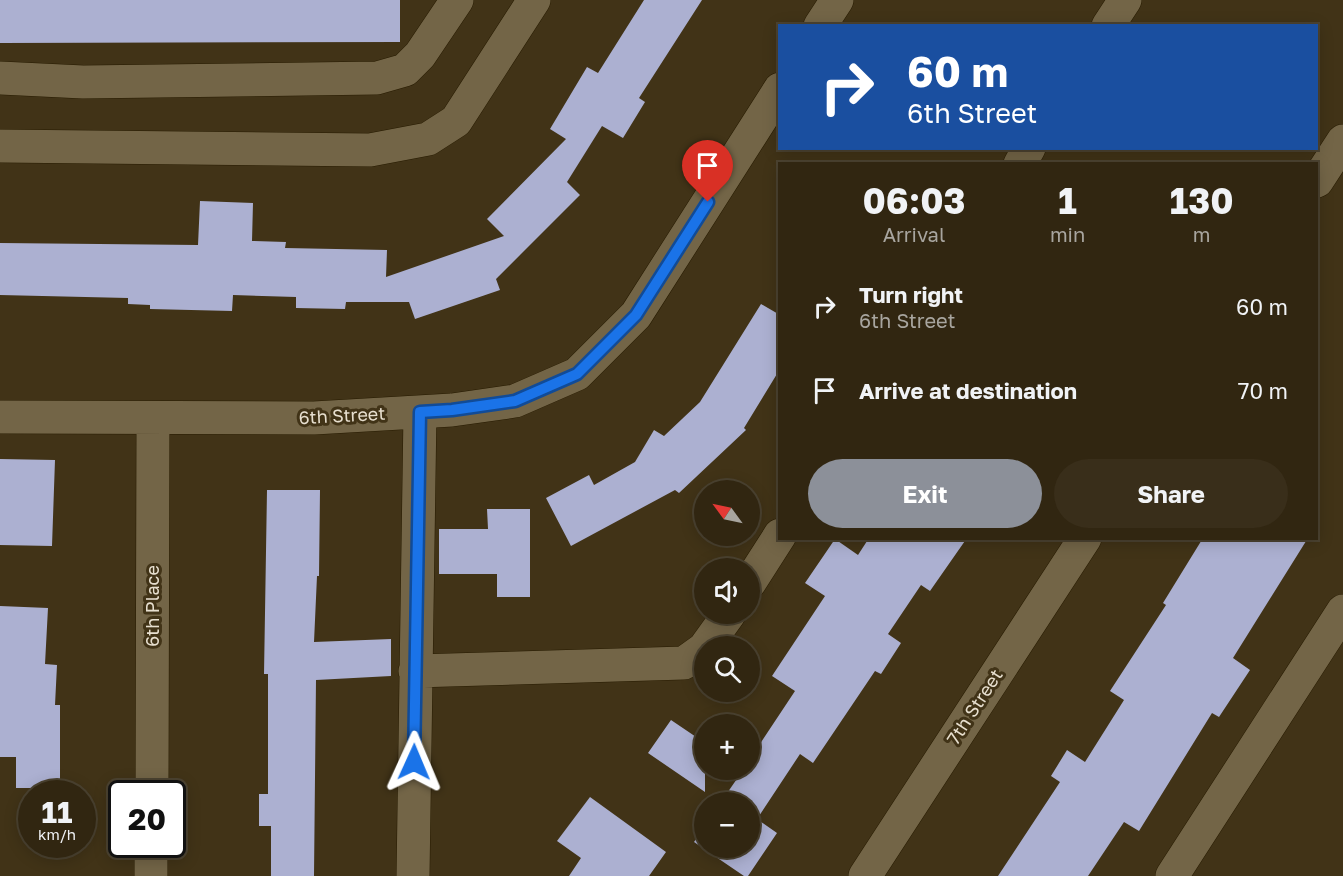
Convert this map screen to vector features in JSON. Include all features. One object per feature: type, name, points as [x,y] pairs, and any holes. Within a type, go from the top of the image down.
[{"type":"street","points":[[0,78],[82,82],[377,78],[405,70],[420,55],[457,0]]},
{"type":"street","points":[[0,146],[370,150],[428,139],[456,121],[534,0]]},
{"type":"street","points":[[821,24],[837,0]]},
{"type":"street","points":[[1109,24],[1125,0]]},
{"type":"street","name":"6th Street","points":[[0,417],[314,418],[452,410],[515,401],[577,374],[636,315],[778,92]]},
{"type":"street","points":[[1318,179],[1343,141]]},
{"type":"street","points":[[413,876],[420,412]]},
{"type":"street","name":"6th Place","points":[[152,780],[153,419]]},
{"type":"street","points":[[760,566],[778,538]]},
{"type":"street","name":"7th Street","points":[[865,876],[1083,540]]},
{"type":"street","points":[[1172,876],[1343,611]]},
{"type":"street","points":[[415,671],[684,663],[694,655]]},
{"type":"street","points":[[151,876],[152,858]]},
{"type":"building","points":[[0,0],[400,0],[400,42],[0,43]]},
{"type":"building","points":[[644,0],[702,0],[639,98],[645,102],[623,138],[602,126],[567,182],[580,195],[496,279],[500,290],[415,319],[409,302],[346,302],[345,309],[296,308],[296,297],[233,295],[232,311],[150,309],[150,305],[128,304],[128,298],[0,295],[0,243],[198,245],[200,201],[253,203],[252,241],[286,242],[285,248],[387,250],[386,277],[504,236],[487,219],[566,139],[550,129],[587,67],[598,73]]},
{"type":"building","points":[[761,304],[778,314],[778,372],[744,428],[746,430],[679,493],[675,490],[571,546],[546,498],[589,475],[594,485],[635,462],[654,430],[664,436],[700,402]]},
{"type":"building","points":[[0,459],[55,460],[52,546],[0,545]]},
{"type":"building","points":[[267,490],[320,490],[319,576],[317,576],[314,642],[391,639],[391,676],[316,680],[314,876],[271,876],[271,826],[259,826],[259,794],[268,794],[268,674],[264,674]]},
{"type":"building","points":[[487,509],[530,509],[530,597],[497,597],[497,574],[439,574],[439,529],[488,529]]},
{"type":"building","points":[[836,540],[858,555],[868,540],[966,540],[930,591],[921,585],[888,634],[901,643],[881,674],[875,671],[813,763],[800,754],[760,814],[760,792],[728,792],[736,780],[760,780],[760,744],[795,691],[772,676],[825,596],[805,583]]},
{"type":"building","points":[[1202,540],[1307,540],[1233,658],[1250,670],[1219,717],[1212,713],[1139,831],[1124,822],[1088,876],[998,876],[1060,782],[1051,776],[1067,750],[1085,762],[1124,700],[1110,691],[1166,605],[1163,603]]},
{"type":"building","points":[[0,606],[48,608],[45,664],[57,665],[55,705],[60,705],[60,780],[18,780],[18,788],[16,788],[16,757],[0,757]]},
{"type":"building","points":[[671,720],[694,736],[694,780],[705,780],[705,792],[648,753]]},
{"type":"building","points":[[590,797],[666,852],[649,876],[569,876],[581,858],[557,841]]},
{"type":"building","points":[[760,821],[777,833],[748,876],[744,876],[718,858],[760,858]]},
{"type":"route","points":[[414,762],[420,412],[515,401],[577,374],[636,315],[708,202]]}]
